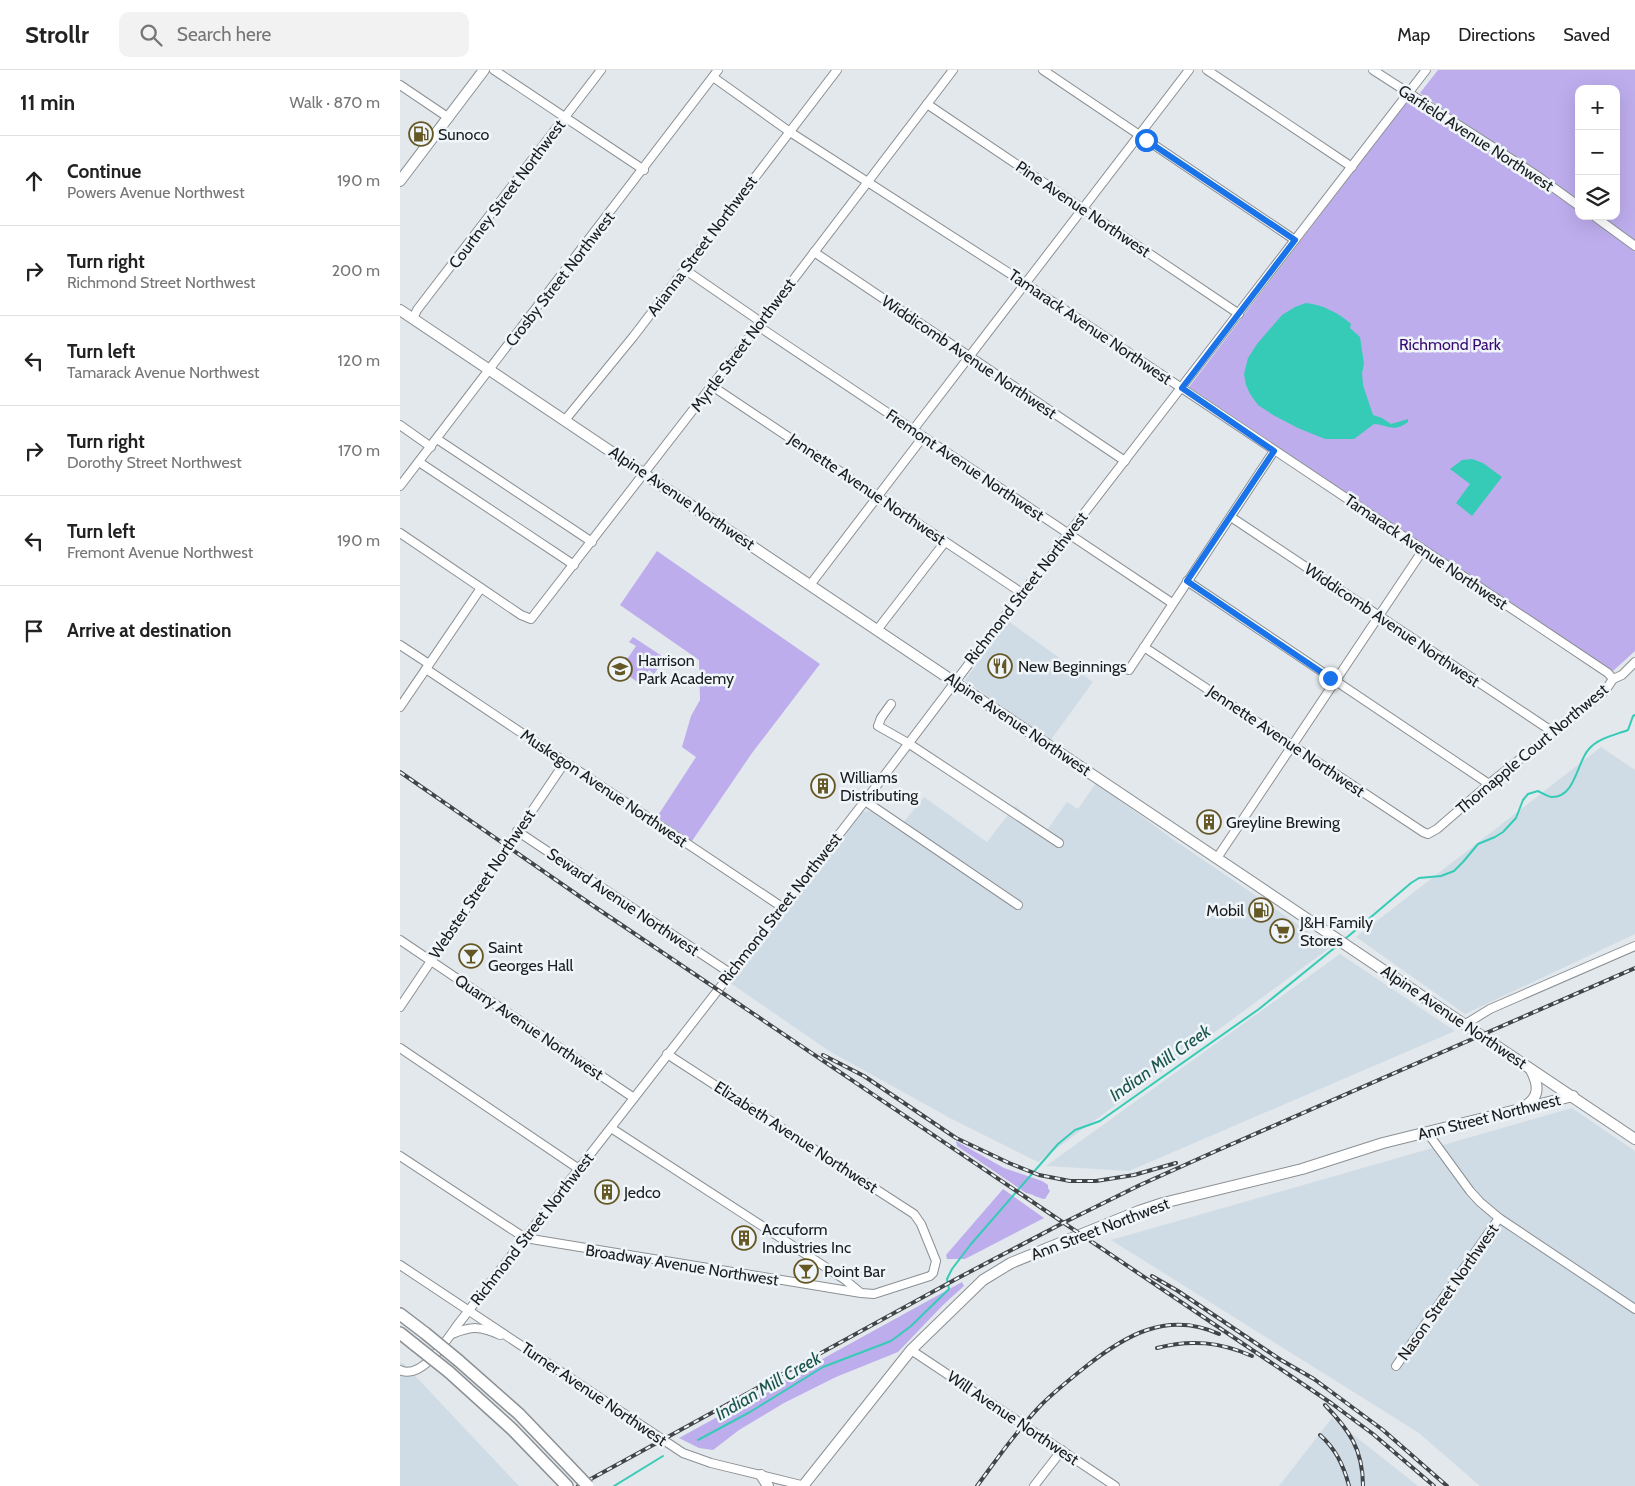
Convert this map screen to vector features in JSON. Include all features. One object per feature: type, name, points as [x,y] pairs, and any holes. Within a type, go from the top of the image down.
[{"type":"highway","points":[[400,1314],[459,1361],[519,1414],[588,1486]]},
{"type":"highway","points":[[400,1333],[449,1372],[500,1418],[567,1486]]},
{"type":"main road","points":[[400,181],[484,70]]},
{"type":"main road","name":"Alpine Avenue Northwest","points":[[400,310],[1464,1025],[1574,1096],[1635,1139]]},
{"type":"main road","points":[[1520,1110],[1531,1103],[1537,1094],[1537,1083],[1531,1069]]},
{"type":"main road","name":"Ann Street Northwest","points":[[804,1486],[911,1350],[982,1280],[1001,1268],[1139,1210],[1302,1169],[1383,1143],[1574,1096]]},
{"type":"main road","points":[[761,1475],[768,1486]]},
{"type":"street","points":[[494,70],[644,170]]},
{"type":"street","name":"Courtney Street Northwest","points":[[413,319],[417,310],[601,70]]},
{"type":"street","name":"Arianna Street Northwest","points":[[565,420],[633,337],[837,70]]},
{"type":"street","name":"Myrtle Street Northwest","points":[[481,588],[521,615],[531,619],[574,566],[953,70]]},
{"type":"street","points":[[1043,70],[1295,240]]},
{"type":"street","points":[[913,430],[1189,70]]},
{"type":"street","points":[[1207,70],[1352,167]]},
{"type":"street","name":"Garfield Avenue Northwest","points":[[1373,70],[1536,175],[1575,203]]},
{"type":"street","name":"Richmond Street Northwest","points":[[400,1370],[405,1373],[411,1372],[424,1366],[449,1336],[865,801],[1022,593],[1426,70]]},
{"type":"street","name":"Tamarack Avenue Northwest","points":[[714,73],[790,132],[1026,284],[1608,673],[1613,679]]},
{"type":"street","name":"Crosby Street Northwest","points":[[400,486],[644,170],[714,73]]},
{"type":"street","points":[[400,85],[449,118]]},
{"type":"street","name":"Pine Avenue Northwest","points":[[927,104],[1238,314]]},
{"type":"street","points":[[1599,220],[1635,246]]},
{"type":"street","name":"Widdicomb Avenue Northwest","points":[[814,252],[1125,461]]},
{"type":"street","name":"Fremont Avenue Northwest","points":[[684,269],[923,437],[1172,603]]},
{"type":"street","name":"Jennette Avenue Northwest","points":[[712,386],[1022,593]]},
{"type":"street","points":[[400,425],[431,446]]},
{"type":"street","points":[[810,585],[923,437]]},
{"type":"street","points":[[436,439],[592,542]]},
{"type":"street","points":[[1129,670],[1274,451]]},
{"type":"street","points":[[419,462],[574,566]]},
{"type":"street","name":"Widdicomb Avenue Northwest","points":[[1231,517],[1553,732]]},
{"type":"street","points":[[400,533],[481,588],[400,707]]},
{"type":"street","points":[[877,630],[945,542]]},
{"type":"street","points":[[1217,858],[1423,550]]},
{"type":"street","points":[[1187,581],[1489,784]]},
{"type":"street","name":"Muskegon Avenue Northwest","points":[[400,645],[427,667],[565,762],[782,907]]},
{"type":"street","name":"Jennette Avenue Northwest","points":[[1144,647],[1428,834]]},
{"type":"street","name":"Thornapple Court Northwest","points":[[1428,834],[1605,691],[1613,679],[1622,675],[1635,662]]},
{"type":"street","points":[[891,704],[878,726],[908,742],[1059,843]]},
{"type":"street","name":"Webster Street Northwest","points":[[400,1007],[565,762]]},
{"type":"street","points":[[865,801],[1018,905]]},
{"type":"street","name":"Seward Avenue Northwest","points":[[517,831],[730,973]]},
{"type":"street","name":"Quarry Avenue Northwest","points":[[400,940],[634,1098]]},
{"type":"street","points":[[1464,1025],[1490,1009],[1635,946]]},
{"type":"street","points":[[400,1048],[579,1169]]},
{"type":"street","name":"Elizabeth Avenue Northwest","points":[[667,1054],[909,1210],[921,1224]]},
{"type":"street","points":[[611,1128],[844,1279],[861,1293]]},
{"type":"street","points":[[1426,1132],[1480,1202],[1500,1218],[1635,1308]]},
{"type":"street","name":"Broadway Avenue Northwest","points":[[400,1156],[525,1238],[861,1293],[874,1294],[930,1276],[933,1273],[936,1261],[921,1224]]},
{"type":"street","name":"Nason Street Northwest","points":[[1396,1366],[1500,1218]]},
{"type":"street","name":"Turner Avenue Northwest","points":[[400,1265],[683,1453],[711,1463],[804,1486]]},
{"type":"street","points":[[449,1336],[465,1328],[478,1327],[524,1347]]},
{"type":"street","name":"Will Avenue Northwest","points":[[911,1350],[1115,1486]]},
{"type":"street","points":[[1034,1486],[1062,1450]]},
{"type":"shaded area","points":[[1306,303],[1325,308],[1341,316],[1351,324],[1350,328],[1360,337],[1364,364],[1362,373],[1363,385],[1373,415],[1391,424],[1408,419],[1408,422],[1395,428],[1374,424],[1354,439],[1325,439],[1298,428],[1258,405],[1246,385],[1244,374],[1248,358],[1257,344],[1282,315]]},
{"type":"shaded area","points":[[1472,459],[1483,463],[1502,477],[1472,516],[1456,503],[1470,484],[1450,469],[1462,460]]},
{"type":"shaded area","points":[[1008,621],[1093,682],[1050,741],[965,680]]},
{"type":"shaded area","points":[[1601,747],[1635,770],[1635,934],[1465,1014],[1356,937]]},
{"type":"shaded area","points":[[1096,783],[1174,840],[1331,947],[1038,1162],[950,1118],[829,1051],[729,982],[861,812],[870,811],[898,829],[924,797],[987,842],[1015,806],[1047,830],[1067,802],[1078,809]]},
{"type":"shaded area","points":[[1340,954],[1455,1031],[1129,1171],[1046,1166]]},
{"type":"shaded area","points":[[1572,1108],[1635,1151],[1635,1486],[1480,1486],[1419,1433],[1111,1240]]},
{"type":"shaded area","points":[[400,1362],[404,1364],[519,1486],[400,1486]]},
{"type":"shaded area","points":[[1332,1418],[1418,1486],[1279,1486]]},
{"type":"green space","points":[[1438,70],[1635,70],[1635,241],[1606,220],[1620,220],[1620,85],[1575,85],[1575,198],[1420,93]]},
{"type":"green space","name":"Richmond Park","points":[[1409,99],[1540,183],[1575,208],[1575,220],[1593,220],[1635,250],[1635,651],[1613,671],[1189,387]]},
{"type":"green space","points":[[657,551],[820,664],[752,753],[692,841],[657,817],[696,757],[682,747],[691,716],[700,700],[699,660],[620,605]]},
{"type":"green space","points":[[633,637],[665,658],[654,674],[649,670],[639,683],[617,668],[625,657],[628,658],[636,646],[629,642]]},
{"type":"green space","points":[[956,1141],[1004,1168],[1042,1181],[1048,1185],[1050,1191],[1045,1199],[1026,1193],[957,1146]]},
{"type":"green space","points":[[1003,1189],[1044,1218],[965,1259],[947,1259],[946,1255]]},
{"type":"green space","points":[[962,1282],[964,1286],[898,1352],[836,1377],[784,1403],[739,1430],[713,1450],[699,1448],[679,1438]]},
{"type":"waterway","name":"Indian Mill Creek","points":[[1345,939],[1419,878],[1441,876],[1454,871],[1478,844],[1503,832],[1516,818],[1523,800],[1528,794],[1538,791],[1552,797],[1566,791],[1575,778],[1589,749],[1602,739],[1628,730],[1635,715]]},
{"type":"waterway","name":"Indian Mill Creek","points":[[698,1440],[750,1412],[823,1367],[891,1341],[911,1326],[949,1289],[947,1279],[952,1269],[971,1244],[1058,1144],[1075,1130],[1100,1121],[1259,1009],[1338,945]]},
{"type":"waterway","name":"Indian Mill Creek","points":[[614,1486],[663,1456]]},
{"type":"railway","points":[[400,772],[595,907],[1331,1403],[1373,1434],[1434,1486]]},
{"type":"railway","points":[[578,1486],[958,1278],[1140,1185],[1635,968]]},
{"type":"railway","points":[[823,1055],[864,1076],[956,1138],[1039,1175],[1070,1181],[1096,1181],[1134,1175],[1176,1163]]},
{"type":"railway","points":[[1152,1276],[1178,1291],[1281,1360],[1314,1379],[1383,1430],[1447,1486]]},
{"type":"railway","points":[[977,1486],[1015,1434],[1041,1405],[1099,1356],[1131,1337],[1147,1330],[1164,1326],[1200,1327],[1219,1334]]},
{"type":"railway","points":[[1157,1348],[1182,1343],[1205,1343],[1240,1351],[1252,1356]]},
{"type":"railway","points":[[1325,1405],[1341,1423],[1353,1441],[1360,1461],[1363,1486]]},
{"type":"railway","points":[[1320,1435],[1339,1458],[1349,1486]]},
{"type":"place","name":"Sunoco","points":[[421,134]]},
{"type":"place","name":"New Beginnings","points":[[1000,666]]},
{"type":"place","name":"Harrison Park Academy","points":[[620,669]]},
{"type":"place","name":"Williams Distributing","points":[[823,786]]},
{"type":"place","name":"Greyline Brewing","points":[[1209,822]]},
{"type":"place","name":"Mobil","points":[[1261,910]]},
{"type":"place","name":"J&H Family Stores","points":[[1282,931]]},
{"type":"place","name":"Saint Georges Hall","points":[[471,956]]},
{"type":"place","name":"Jedco","points":[[607,1192]]},
{"type":"place","name":"Accuform Industries Inc","points":[[744,1238]]},
{"type":"place","name":"Point Bar","points":[[806,1271]]},
{"type":"route","points":[[1146,140],[1295,240],[1182,388],[1274,451],[1187,581],[1330,678]]}]
